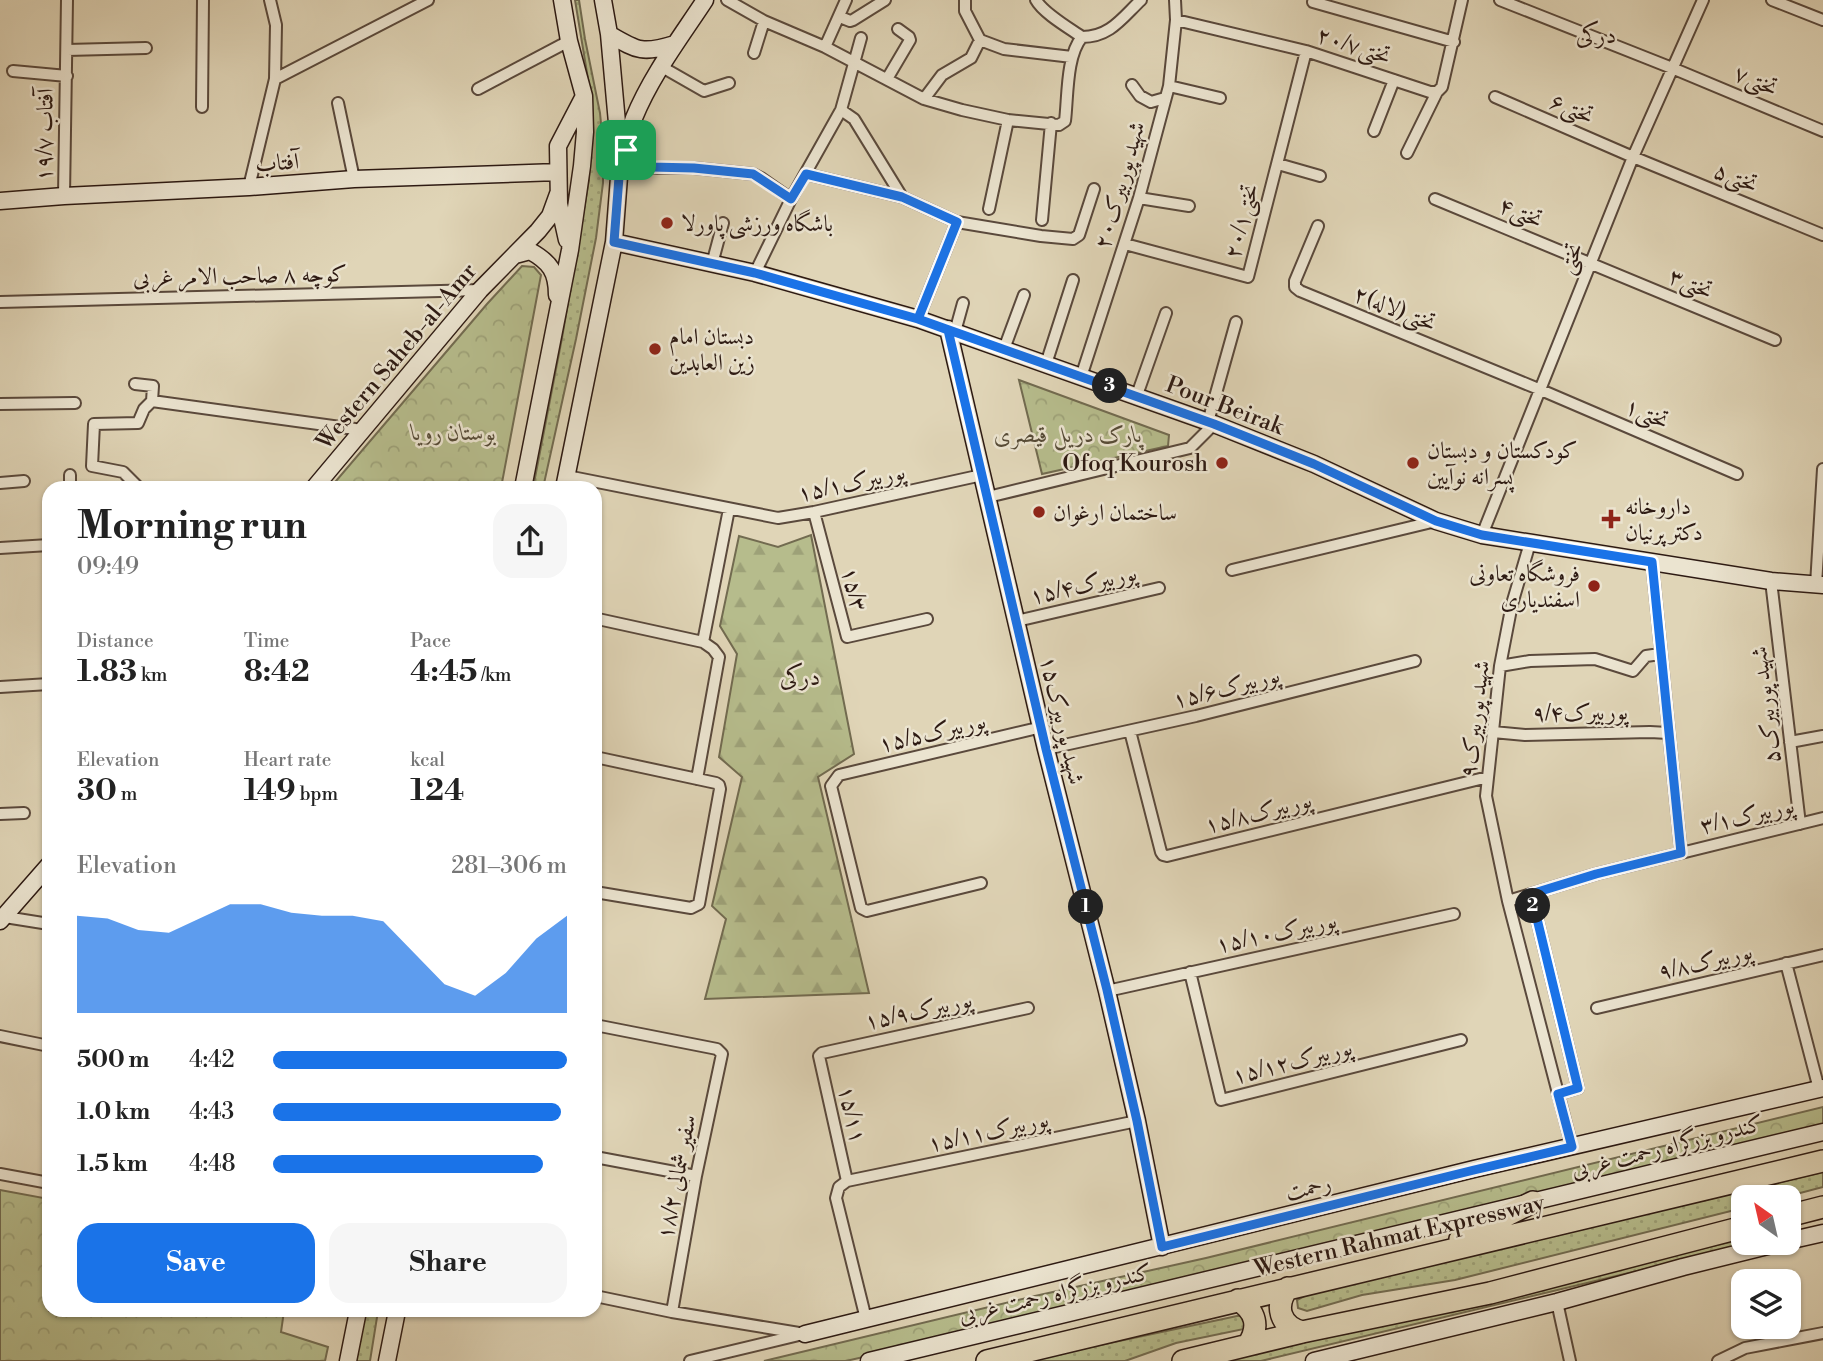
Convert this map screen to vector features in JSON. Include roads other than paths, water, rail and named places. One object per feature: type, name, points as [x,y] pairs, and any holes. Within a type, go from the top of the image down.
[{"type":"highway","name":"Western Rahmat Expressway","points":[[987,1361],[1821,1161]]},
{"type":"highway","points":[[1429,1255],[1533,1202]]},
{"type":"highway","points":[[1801,1213],[1823,1207]]},
{"type":"highway","points":[[1183,1361],[1302,1332],[1490,1293],[1731,1230]]},
{"type":"highway","points":[[1288,1288],[1280,1303],[1282,1318],[1287,1325],[1302,1332]]},
{"type":"highway","points":[[1238,1300],[1252,1311],[1255,1320],[1253,1337],[1248,1345]]},
{"type":"street","name":"آفتاب ۱۹/۷","points":[[64,196],[67,0]]},
{"type":"street","points":[[202,107],[203,0]]},
{"type":"street","points":[[249,187],[275,79],[276,25],[270,0]]},
{"type":"street","points":[[275,79],[429,0]]},
{"type":"street","points":[[524,481],[570,250],[585,132],[584,96],[569,41],[562,0]]},
{"type":"street","points":[[565,481],[614,242],[619,177],[618,134],[609,34],[603,0]]},
{"type":"street","points":[[619,177],[633,120],[675,44],[705,0]]},
{"type":"street","points":[[727,0],[764,21],[825,47],[924,99],[1008,120],[1063,124],[1072,57],[1082,37]]},
{"type":"street","points":[[825,47],[846,0]]},
{"type":"street","points":[[840,17],[853,20],[885,0]]},
{"type":"street","points":[[965,0],[965,11],[980,40],[1004,49],[1072,57]]},
{"type":"street","points":[[1036,0],[1042,9],[1082,37],[1094,37],[1109,31],[1140,0]]},
{"type":"street","name":"شهید پوربیرک۲۰","points":[[1082,377],[1139,198],[1166,98],[1176,20],[1175,0]]},
{"type":"street","points":[[1407,153],[1437,92],[1442,88],[1462,0]]},
{"type":"street","name":"تختی۷","points":[[1500,0],[1823,131]]},
{"type":"street","name":"تختی","points":[[1482,535],[1633,157],[1703,0]]},
{"type":"street","points":[[1772,0],[1823,20]]},
{"type":"street","points":[[1312,2],[1454,42]]},
{"type":"street","name":"تختی۲۰/۷","points":[[1176,20],[1306,51],[1437,92]]},
{"type":"street","points":[[754,53],[764,21]]},
{"type":"street","points":[[887,79],[910,40],[898,29]]},
{"type":"street","points":[[609,34],[634,48],[653,51],[675,44]]},
{"type":"street","points":[[755,273],[791,199],[841,110],[861,38]]},
{"type":"street","points":[[924,99],[942,75],[971,58],[980,40]]},
{"type":"street","points":[[478,89],[569,41]]},
{"type":"street","points":[[67,50],[146,48]]},
{"type":"street","name":"تختی۲۰/۱","points":[[1125,244],[1248,277],[1306,51]]},
{"type":"street","points":[[662,67],[704,91],[729,83]]},
{"type":"street","points":[[13,71],[66,76]]},
{"type":"street","points":[[1374,131],[1394,80]]},
{"type":"street","points":[[1132,85],[1140,96],[1151,102],[1166,98]]},
{"type":"street","points":[[1168,86],[1220,98]]},
{"type":"street","points":[[570,250],[558,194],[558,146],[584,96]]},
{"type":"street","name":"تختی۶","points":[[1495,97],[1633,157]]},
{"type":"street","points":[[338,103],[354,179]]},
{"type":"street","points":[[841,110],[853,119],[902,197]]},
{"type":"street","points":[[989,209],[1008,120]]},
{"type":"street","points":[[1042,220],[1051,124]]},
{"type":"street","points":[[626,150],[650,167],[753,174],[791,199]]},
{"type":"street","name":"تختی۵","points":[[1633,157],[1823,236]]},
{"type":"street","points":[[1278,164],[1320,176]]},
{"type":"street","name":"آفتاب","points":[[0,201],[354,179],[558,172]]},
{"type":"street","points":[[806,174],[902,197],[957,222],[1041,236],[1077,238],[1094,189]]},
{"type":"street","name":"Western Saheb-al-Amr","points":[[320,481],[480,290],[550,216],[558,194]]},
{"type":"street","points":[[1139,198],[1189,206]]},
{"type":"street","name":"تختی۴","points":[[1435,199],[1591,264]]},
{"type":"street","points":[[918,319],[957,222]]},
{"type":"street","points":[[712,264],[723,223]]},
{"type":"street","name":"۲تختی(لاله)","points":[[1318,226],[1295,281],[1295,287],[1300,291],[1541,390]]},
{"type":"street","name":"Pour Beirak","points":[[614,242],[755,273],[918,319],[1211,423],[1314,464],[1436,521],[1482,535],[1771,581],[1819,585]]},
{"type":"street","points":[[514,255],[530,251],[551,268],[556,277],[556,327]]},
{"type":"street","name":"تختی۳","points":[[1591,264],[1775,341]]},
{"type":"street","points":[[1046,364],[1073,280]]},
{"type":"street","name":"کوچه ۸ صاحب الامر غربی","points":[[0,302],[480,290]]},
{"type":"street","points":[[1004,349],[1024,295]]},
{"type":"street","points":[[951,331],[963,303]]},
{"type":"street","points":[[1136,396],[1166,313]]},
{"type":"street","points":[[988,497],[1190,448],[1211,423],[1236,322]]},
{"type":"street","name":"شهید پوربیرک۱۵","points":[[951,331],[1046,749],[1107,990],[1162,1247]]},
{"type":"street","points":[[132,481],[123,472],[92,467],[94,424],[138,423],[144,409],[152,401],[153,386],[135,384]]},
{"type":"street","name":"تختی۱","points":[[1541,390],[1737,474]]},
{"type":"street","points":[[152,401],[362,430]]},
{"type":"street","points":[[0,404],[75,403]]},
{"type":"street","points":[[1819,585],[1823,469]]},
{"type":"street","points":[[70,475],[70,481]]},
{"type":"street","name":"پوربیرک۱۵/۱","points":[[602,488],[778,518],[982,475]]},
{"type":"street","points":[[0,482],[24,481]]},
{"type":"street","points":[[704,642],[729,509]]},
{"type":"street","name":"۱۵/۳","points":[[814,512],[847,637],[927,619]]},
{"type":"street","points":[[1232,570],[1436,521]]},
{"type":"street","name":"شهید پوربیرک۹","points":[[1530,543],[1512,604],[1500,666],[1486,796],[1508,901],[1572,1147]]},
{"type":"street","points":[[0,548],[42,545]]},
{"type":"street","points":[[1652,562],[1681,853]]},
{"type":"street","name":"شهید پوربیرک۵","points":[[1771,581],[1800,824]]},
{"type":"street","name":"پوربیرک۱۵/۴","points":[[1017,621],[1159,588]]},
{"type":"street","points":[[602,620],[704,642],[719,657],[697,779]]},
{"type":"street","points":[[1500,666],[1530,661],[1595,659],[1633,671],[1646,656],[1660,654]]},
{"type":"street","name":"پوربیرک۱۵/۶","points":[[1046,749],[1196,716],[1415,661]]},
{"type":"street","points":[[0,687],[42,684]]},
{"type":"street","name":"پوربیرک۱۵/۵","points":[[981,883],[867,911],[861,908],[831,786],[839,775],[1042,727]]},
{"type":"street","name":"پوربیرک۱۵/۸","points":[[1130,731],[1161,852],[1167,856],[1488,777]]},
{"type":"street","name":"پوربیرک۹/۴","points":[[1493,732],[1525,735],[1668,733]]},
{"type":"street","points":[[1790,742],[1823,736]]},
{"type":"street","points":[[602,759],[716,783],[720,789],[699,904],[691,908],[602,893]]},
{"type":"street","points":[[0,814],[24,813]]},
{"type":"street","name":"پوربیرک۳/۱","points":[[1508,901],[1596,874],[1823,818]]},
{"type":"street","points":[[3,919],[42,873]]},
{"type":"street","points":[[1531,894],[1578,1088],[1558,1094]]},
{"type":"street","name":"پوربیرک۱۵/۱۰","points":[[1107,990],[1454,914]]},
{"type":"street","points":[[3,919],[42,923]]},
{"type":"street","name":"پوربیرک۹/۸","points":[[1597,1008],[1823,955]]},
{"type":"street","points":[[1787,963],[1821,1088]]},
{"type":"street","name":"پوربیرک۱۵/۱۲","points":[[1190,972],[1221,1100],[1461,1040]]},
{"type":"street","name":"پوربیرک۱۵/۹","points":[[819,1056],[822,1053],[1028,1008]]},
{"type":"street","name":"سفیر شمالی ۱۸/۲","points":[[602,1026],[717,1049],[722,1054],[696,1176],[672,1312]]},
{"type":"street","points":[[0,1036],[42,1045]]},
{"type":"street","name":"۱۵/۱۱","points":[[819,1056],[847,1181]]},
{"type":"street","name":"رحمت","points":[[805,1334],[1821,1088]]},
{"type":"street","name":"پوربیرک۱۵/۱۱","points":[[847,1181],[1137,1121]]},
{"type":"street","name":"کندرو بزرگراه رحمت غربی","points":[[869,1361],[1823,1132]]},
{"type":"street","points":[[602,1158],[696,1176]]},
{"type":"street","points":[[0,1174],[42,1182]]},
{"type":"street","points":[[847,1181],[839,1187],[836,1198],[866,1319]]},
{"type":"street","points":[[1801,1238],[1823,1233]]},
{"type":"street","points":[[1314,1361],[1557,1302],[1734,1255]]},
{"type":"street","points":[[602,1297],[805,1334]]},
{"type":"street","points":[[1557,1302],[1570,1361]]},
{"type":"street","points":[[348,1361],[357,1317]]},
{"type":"street","points":[[387,1361],[396,1317]]},
{"type":"street","points":[[690,1361],[805,1334]]},
{"type":"street","points":[[1718,1361],[1745,1348],[1823,1334]]},
{"type":"place","name":"باشگاه ورزشی پاورلا","points":[[667,223]]},
{"type":"place","name":"دبستان امام زین العابدین","points":[[655,349]]},
{"type":"place","name":"Ofoq Kourosh","points":[[1222,463]]},
{"type":"place","name":"کودکستان و دبستان پسرانه نوآیین","points":[[1413,463]]},
{"type":"place","name":"ساختمان ارغوان","points":[[1039,512]]},
{"type":"place","name":"داروخانه دکتر پرنیان","points":[[1611,519]]},
{"type":"place","name":"فروشگاه تعاونی اسفندیاری","points":[[1594,586]]},
{"type":"district","name":"درکی","points":[[1596,35]]},
{"type":"district","name":"درکی","points":[[800,677]]},
{"type":"park label","name":"بوستان رویا","points":[[454,432]]},
{"type":"park label","name":"پارک دریل قیصری","points":[[1068,434]]}]
